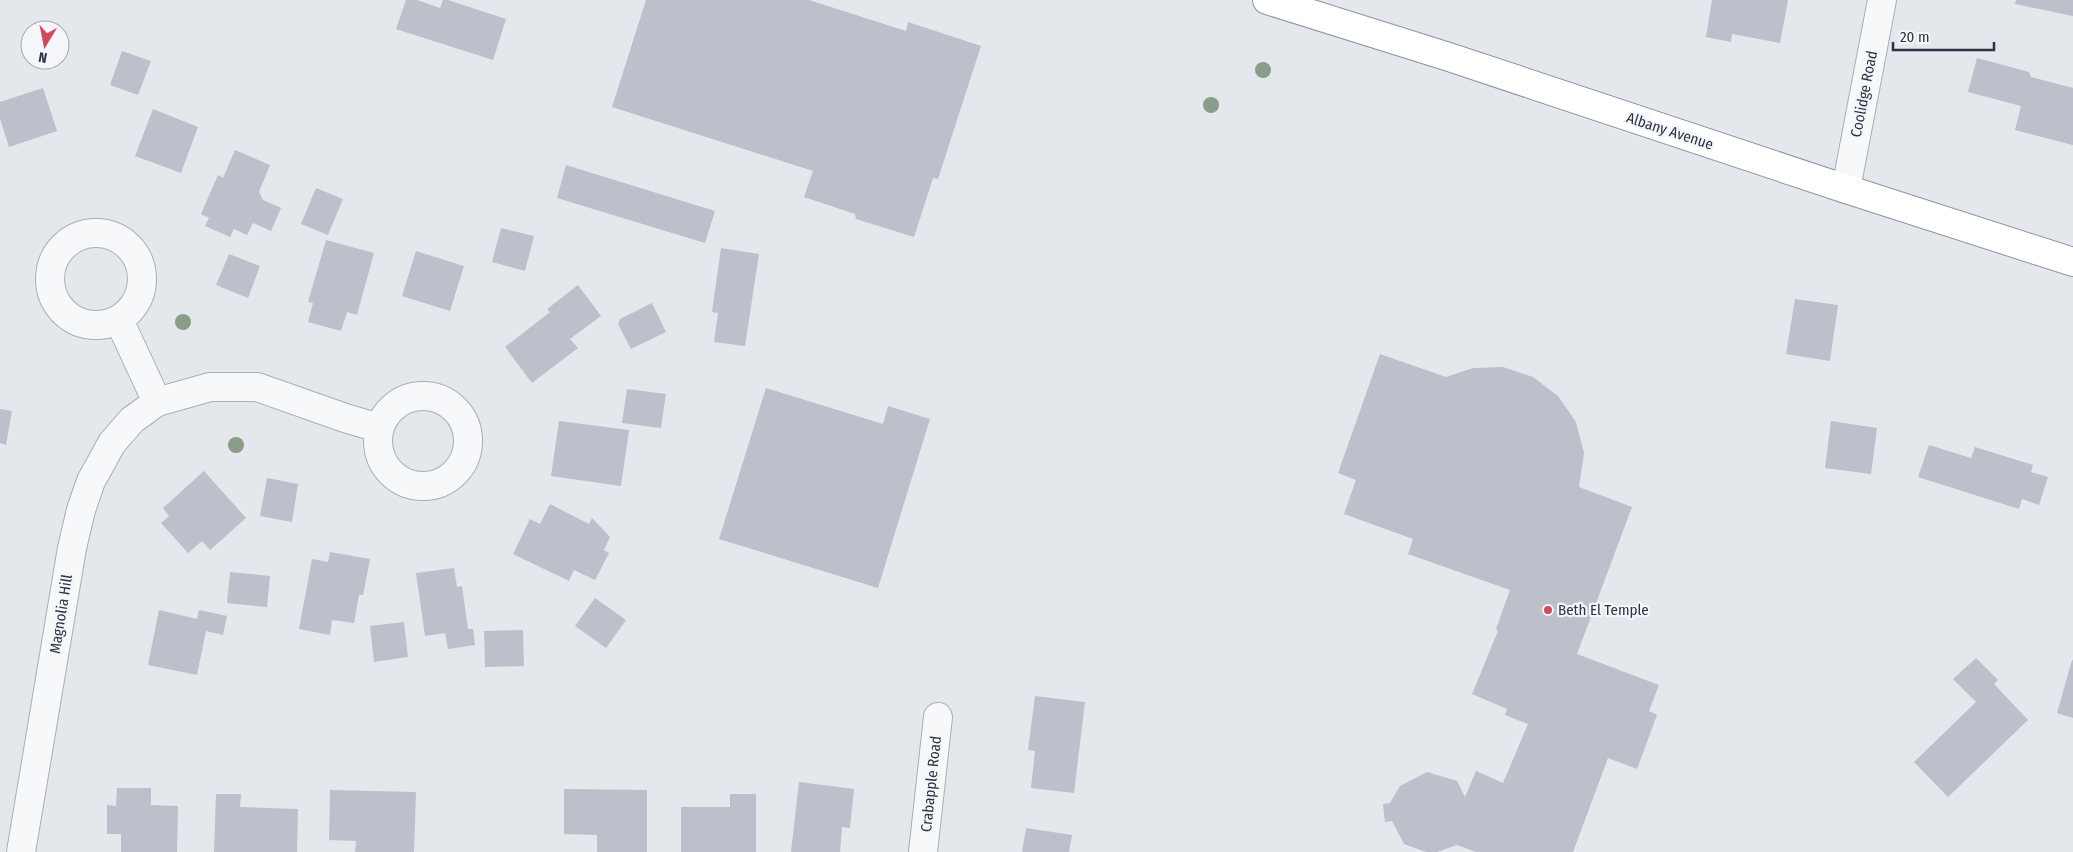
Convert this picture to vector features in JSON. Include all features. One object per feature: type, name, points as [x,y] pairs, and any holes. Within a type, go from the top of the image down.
[{"type":"highway","name":"Albany Avenue","points":[[1267,0],[1449,57],[2073,262]]},
{"type":"street","name":"Coolidge Road","points":[[1846,189],[1882,0]]},
{"type":"street","points":[[119,320],[157,402]]},
{"type":"street","name":"Magnolia Hill","points":[[21,852],[72,548],[81,510],[91,481],[112,443],[132,420],[157,402],[210,387],[256,387],[379,428]]},
{"type":"street","name":"Crabapple Road","points":[[923,852],[938,717]]},
{"type":"building","points":[[406,0],[417,0],[440,8],[443,0],[448,0],[506,19],[493,60],[396,29]]},
{"type":"building","points":[[646,0],[809,0],[906,31],[908,22],[981,46],[938,179],[933,178],[914,237],[856,219],[855,214],[804,197],[813,171],[612,107]]},
{"type":"building","points":[[1712,0],[1788,0],[1780,43],[1732,34],[1731,42],[1706,37]]},
{"type":"building","points":[[2016,0],[2073,0],[2073,16],[2015,4]]},
{"type":"building","points":[[122,51],[151,61],[138,95],[110,85]]},
{"type":"building","points":[[1977,58],[2029,72],[2031,77],[2073,88],[2073,145],[2015,130],[2021,106],[1968,92]]},
{"type":"building","points":[[43,88],[57,131],[9,147],[0,119],[0,102]]},
{"type":"building","points":[[153,109],[198,127],[181,173],[135,156]]},
{"type":"building","points":[[235,150],[270,165],[259,192],[263,200],[281,208],[271,231],[253,223],[247,235],[234,229],[230,237],[205,226],[209,218],[201,214],[218,175],[223,178]]},
{"type":"building","points":[[566,165],[715,211],[705,243],[557,198]]},
{"type":"building","points":[[316,188],[343,199],[328,235],[301,224]]},
{"type":"building","points":[[501,228],[534,236],[525,271],[492,262]]},
{"type":"building","points":[[326,240],[374,253],[357,315],[347,312],[341,331],[308,322],[313,303],[308,302]]},
{"type":"building","points":[[721,248],[759,254],[745,346],[714,342],[718,313],[712,312]]},
{"type":"building","points":[[416,251],[464,266],[450,311],[402,296]]},
{"type":"building","points":[[229,254],[260,266],[248,298],[216,285]]},
{"type":"building","points":[[578,285],[601,316],[570,339],[578,348],[532,383],[505,347],[550,312],[547,309]]},
{"type":"building","points":[[1795,299],[1838,305],[1830,361],[1786,354]]},
{"type":"building","points":[[652,303],[666,332],[631,349],[618,324],[620,319]]},
{"type":"building","name":"Beth El Temple","points":[[1380,354],[1446,377],[1473,368],[1503,367],[1533,377],[1558,396],[1576,422],[1584,453],[1579,487],[1632,507],[1577,654],[1659,685],[1649,711],[1657,715],[1637,769],[1608,758],[1573,852],[1476,852],[1457,845],[1437,852],[1426,852],[1404,844],[1392,821],[1385,822],[1383,804],[1390,803],[1400,786],[1427,772],[1457,781],[1465,797],[1476,771],[1503,783],[1528,724],[1505,715],[1507,709],[1472,694],[1498,631],[1496,629],[1510,590],[1408,554],[1413,539],[1344,514],[1356,480],[1338,473]]},
{"type":"building","points":[[766,388],[883,424],[888,406],[930,419],[878,588],[719,539]]},
{"type":"building","points":[[627,389],[666,394],[661,428],[622,423]]},
{"type":"building","points":[[0,409],[12,411],[6,445],[0,443]]},
{"type":"building","points":[[559,421],[629,430],[621,486],[551,476]]},
{"type":"building","points":[[1831,421],[1877,428],[1871,474],[1825,468]]},
{"type":"building","points":[[1929,445],[1971,458],[1975,447],[2033,465],[2031,472],[2048,477],[2039,505],[2022,499],[2019,509],[1918,477]]},
{"type":"building","points":[[204,471],[246,518],[210,550],[202,541],[188,553],[161,523],[169,516],[163,508]]},
{"type":"building","points":[[267,478],[298,484],[292,522],[260,516]]},
{"type":"building","points":[[550,504],[589,524],[592,518],[610,537],[604,550],[609,553],[595,580],[574,570],[569,581],[513,554],[530,519],[540,524]]},
{"type":"building","points":[[330,552],[370,559],[363,595],[359,595],[354,623],[332,620],[330,635],[299,629],[312,559],[328,562]]},
{"type":"building","points":[[454,568],[457,587],[462,586],[468,629],[473,629],[475,645],[448,649],[445,633],[425,636],[416,573]]},
{"type":"building","points":[[230,572],[270,576],[267,607],[227,603]]},
{"type":"building","points":[[595,598],[626,620],[606,648],[575,626]]},
{"type":"building","points":[[159,610],[197,619],[199,610],[227,616],[223,635],[206,631],[197,675],[148,665]]},
{"type":"building","points":[[404,622],[408,657],[374,662],[370,626]]},
{"type":"building","points":[[523,630],[524,666],[485,667],[484,631]]},
{"type":"building","points":[[1976,658],[1998,680],[1994,684],[2028,720],[1948,797],[1914,762],[1976,702],[1953,679]]},
{"type":"building","points":[[2073,660],[2073,718],[2057,713]]},
{"type":"building","points":[[1035,696],[1085,702],[1074,793],[1031,788],[1035,751],[1028,750]]},
{"type":"building","points":[[799,782],[854,789],[850,828],[842,827],[840,852],[791,852]]},
{"type":"building","points":[[117,788],[151,788],[151,805],[178,806],[177,852],[121,852],[121,834],[107,834],[107,805],[116,806]]},
{"type":"building","points":[[564,789],[647,790],[647,852],[597,852],[597,835],[564,834]]},
{"type":"building","points":[[330,790],[416,792],[414,852],[355,852],[356,841],[329,840]]},
{"type":"building","points":[[216,794],[241,794],[240,807],[298,809],[297,852],[214,852]]},
{"type":"building","points":[[730,794],[756,794],[756,852],[681,852],[681,807],[730,807]]},
{"type":"building","points":[[1026,828],[1072,835],[1069,852],[1022,852]]},
{"type":"place","name":"Beth El Temple","points":[[1548,610]]}]
